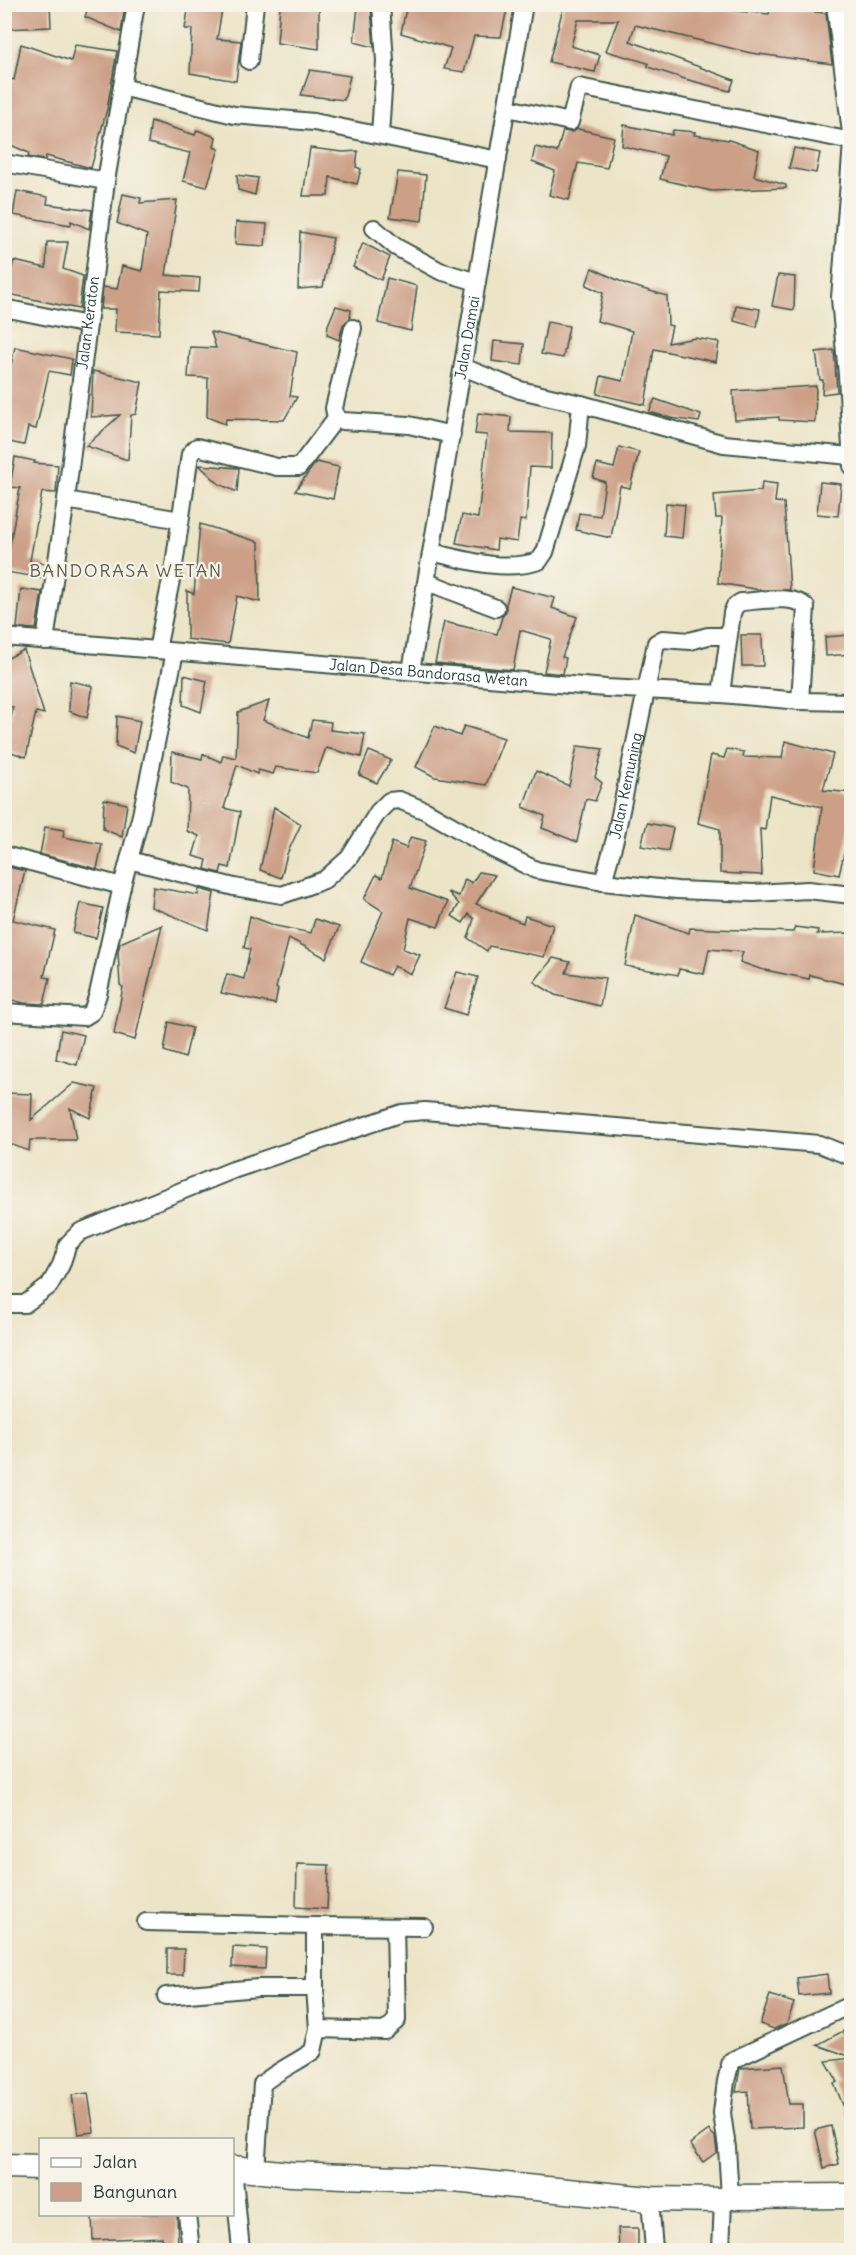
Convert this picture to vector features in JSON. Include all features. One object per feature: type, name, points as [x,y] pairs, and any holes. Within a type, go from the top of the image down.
[{"type":"street","name":"Jalan Keraton","points":[[45,641],[66,500],[106,181],[136,4]]},
{"type":"street","points":[[249,61],[255,4]]},
{"type":"street","points":[[380,134],[385,61],[381,4]]},
{"type":"street","name":"Jalan Damai","points":[[411,671],[524,4]]},
{"type":"street","points":[[464,367],[520,390],[582,404],[724,444],[851,461],[840,298],[852,141],[835,4]]},
{"type":"street","points":[[122,87],[234,115],[300,119],[498,160]]},
{"type":"street","points":[[508,108],[570,122],[579,87],[852,141]]},
{"type":"street","points":[[4,163],[106,181]]},
{"type":"street","points":[[374,228],[396,247],[440,271],[477,282]]},
{"type":"street","points":[[4,308],[88,325]]},
{"type":"street","points":[[157,650],[190,454],[196,447],[277,467],[299,467],[336,418],[334,408],[353,328]]},
{"type":"street","points":[[432,552],[499,567],[539,561],[545,552],[577,446],[582,404]]},
{"type":"street","points":[[336,418],[343,421],[409,425],[452,435]]},
{"type":"street","points":[[66,500],[180,520]]},
{"type":"street","points":[[427,582],[496,608]]},
{"type":"street","points":[[721,694],[728,636],[735,606],[741,602],[792,600],[801,601],[806,607],[800,701]]},
{"type":"street","name":"Jalan Kemuning","points":[[603,882],[618,827],[656,643],[663,639],[690,642],[708,636],[728,636]]},
{"type":"street","name":"Jalan Desa Bandorasa Wetan","points":[[4,637],[646,690],[800,701],[851,698]]},
{"type":"street","points":[[4,1012],[84,1017],[92,1012],[141,815],[175,652]]},
{"type":"street","points":[[129,860],[234,887],[282,896],[324,880],[350,858],[378,812],[389,801],[399,800],[426,811],[493,849],[536,870],[603,882],[677,890],[754,893],[808,890],[852,895]]},
{"type":"street","points":[[4,855],[123,886]]},
{"type":"street","points":[[4,1304],[25,1304],[49,1286],[68,1244],[80,1232],[233,1170],[402,1113],[425,1111],[819,1144],[852,1157]]},
{"type":"street","points":[[146,1922],[424,1927]]},
{"type":"street","points":[[241,2250],[240,2169],[261,2084],[313,2051],[318,2029],[315,1988],[315,1926]]},
{"type":"street","points":[[318,2029],[385,2031],[393,2026],[397,2020],[395,1927]]},
{"type":"street","points":[[166,1996],[234,1989],[315,1988]]},
{"type":"street","points":[[721,2250],[727,2198],[727,2148],[722,2113],[731,2061],[852,2004]]},
{"type":"street","points":[[4,2166],[39,2167]]},
{"type":"street","points":[[240,2169],[291,2174],[453,2180],[650,2199],[852,2196]]},
{"type":"street","points":[[650,2199],[654,2250]]},
{"type":"street","points":[[186,2216],[191,2250]]},
{"type":"building","points":[[4,4],[50,4],[51,27],[4,29]]},
{"type":"building","points":[[89,4],[125,4],[121,32],[85,17]]},
{"type":"building","points":[[189,4],[223,4],[217,39],[241,41],[236,81],[190,73],[192,29],[185,29]]},
{"type":"building","points":[[407,4],[508,4],[501,37],[474,36],[464,72],[444,69],[451,48],[401,33]]},
{"type":"building","points":[[564,4],[702,4],[701,8],[769,14],[770,8],[826,13],[832,64],[751,53],[635,25],[630,41],[734,80],[730,91],[685,79],[648,67],[648,63],[606,51],[618,20],[578,20],[571,46],[600,55],[595,72],[549,62]]},
{"type":"building","points":[[280,6],[319,9],[319,49],[277,43]]},
{"type":"building","points":[[358,6],[371,8],[374,47],[354,42]]},
{"type":"building","points":[[21,44],[71,61],[75,45],[117,51],[107,109],[91,168],[46,156],[45,160],[28,157],[29,153],[4,142],[4,77],[14,80]]},
{"type":"building","points":[[310,70],[350,76],[344,100],[301,95]]},
{"type":"building","points":[[151,121],[195,135],[197,130],[216,137],[214,147],[219,149],[207,187],[183,181],[190,153],[148,143]]},
{"type":"building","points":[[624,125],[672,135],[673,130],[695,132],[694,135],[729,140],[759,150],[754,176],[786,185],[786,188],[711,191],[660,179],[666,156],[622,146]]},
{"type":"building","points":[[578,129],[614,137],[607,168],[578,163],[569,200],[549,195],[555,171],[532,162],[535,147],[557,152],[563,131],[572,132]]},
{"type":"building","points":[[310,148],[343,152],[358,151],[356,167],[361,169],[357,184],[330,177],[328,196],[303,196]]},
{"type":"building","points":[[794,148],[820,153],[816,173],[789,168]]},
{"type":"building","points":[[398,172],[426,175],[422,221],[390,217]]},
{"type":"building","points":[[237,175],[258,178],[255,195],[238,190]]},
{"type":"building","points":[[17,191],[48,197],[47,204],[92,210],[89,229],[71,221],[71,225],[13,215]]},
{"type":"building","points":[[123,194],[141,198],[140,203],[177,200],[166,275],[200,278],[199,292],[161,290],[159,334],[115,332],[116,309],[101,309],[103,287],[117,289],[122,266],[142,271],[147,235],[117,223]]},
{"type":"building","points":[[236,222],[267,224],[265,246],[235,244]]},
{"type":"building","points":[[300,232],[333,238],[323,287],[298,289]]},
{"type":"building","points":[[47,242],[68,242],[63,269],[83,276],[79,309],[4,293],[14,261],[46,268]]},
{"type":"building","points":[[363,243],[390,257],[381,280],[353,267]]},
{"type":"building","points":[[592,268],[626,284],[667,296],[668,325],[672,326],[668,343],[695,338],[719,342],[716,362],[654,349],[645,405],[597,394],[601,376],[623,381],[632,331],[597,321],[603,293],[586,285]]},
{"type":"building","points":[[778,275],[795,277],[794,310],[772,306]]},
{"type":"building","points":[[387,278],[417,286],[411,331],[378,323]]},
{"type":"building","points":[[736,305],[760,309],[757,327],[734,321]]},
{"type":"building","points":[[336,306],[351,310],[350,318],[343,325],[339,340],[327,335],[328,325]]},
{"type":"building","points":[[547,322],[569,326],[563,358],[541,354]]},
{"type":"building","points":[[211,332],[297,352],[290,396],[297,397],[284,420],[226,419],[225,424],[207,417],[208,378],[188,377],[190,347],[216,348]]},
{"type":"building","points":[[494,341],[524,344],[522,365],[492,361]]},
{"type":"building","points":[[15,347],[72,359],[70,375],[49,371],[36,429],[28,427],[24,445],[4,441],[4,363],[11,365]]},
{"type":"building","points":[[834,350],[837,392],[822,394],[823,380],[820,380],[816,352]]},
{"type":"building","points":[[93,371],[142,382],[136,414],[131,415],[128,460],[86,446],[120,415],[91,417]]},
{"type":"building","points":[[816,386],[815,422],[779,420],[779,417],[735,420],[733,391]]},
{"type":"building","points":[[655,399],[701,415],[699,422],[649,412]]},
{"type":"building","points":[[478,413],[511,417],[510,432],[552,433],[551,468],[530,467],[526,521],[520,520],[517,542],[497,539],[496,550],[456,543],[462,515],[478,518],[487,435],[475,434]]},
{"type":"building","points":[[619,447],[639,452],[630,488],[620,486],[611,538],[576,530],[579,513],[600,516],[605,482],[593,478],[597,464],[614,468]]},
{"type":"building","points":[[15,457],[35,461],[34,463],[58,465],[56,493],[42,492],[30,561],[46,564],[44,578],[5,572],[20,488],[10,487]]},
{"type":"building","points":[[316,462],[339,467],[333,499],[295,491]]},
{"type":"building","points":[[199,465],[239,468],[237,492],[219,484]]},
{"type":"building","points":[[762,482],[777,484],[775,502],[784,503],[790,590],[761,590],[718,583],[722,518],[716,518],[714,495],[761,491]]},
{"type":"building","points":[[820,482],[841,484],[838,516],[817,514]]},
{"type":"building","points":[[666,503],[685,505],[682,538],[664,536]]},
{"type":"building","points":[[200,524],[259,542],[260,602],[237,596],[228,644],[187,639],[187,591],[194,594]]},
{"type":"building","points":[[511,587],[555,598],[552,608],[577,617],[562,657],[566,658],[563,674],[544,672],[551,639],[520,630],[513,670],[435,663],[444,622],[497,634],[506,611]]},
{"type":"building","points":[[21,589],[42,592],[36,629],[17,628]]},
{"type":"building","points":[[741,635],[762,635],[763,666],[742,666]]},
{"type":"building","points":[[850,635],[852,654],[826,656],[825,637]]},
{"type":"building","points":[[24,650],[44,714],[36,712],[26,757],[5,750],[13,707],[4,706],[4,660]]},
{"type":"building","points":[[184,675],[207,681],[201,712],[183,705]]},
{"type":"building","points":[[70,681],[93,686],[87,718],[69,711]]},
{"type":"building","points":[[269,701],[263,720],[308,738],[312,720],[331,722],[330,730],[365,734],[361,757],[326,748],[317,773],[276,767],[273,774],[258,770],[257,774],[237,765],[224,808],[240,812],[230,868],[222,866],[220,873],[205,869],[207,860],[193,856],[199,836],[187,831],[188,789],[171,782],[172,752],[202,759],[203,754],[221,762],[223,755],[236,758],[238,712]]},
{"type":"building","points":[[117,716],[140,721],[134,753],[116,746]]},
{"type":"building","points":[[435,726],[460,736],[464,726],[504,738],[486,785],[435,777],[416,767]]},
{"type":"building","points":[[785,741],[833,754],[823,790],[852,793],[852,818],[839,875],[814,870],[822,807],[770,795],[765,830],[760,829],[762,875],[720,873],[720,829],[698,823],[711,755],[724,758],[727,749],[744,752],[743,757],[782,758]]},
{"type":"building","points":[[577,746],[603,749],[595,777],[602,783],[595,801],[586,799],[577,842],[542,828],[545,816],[523,807],[536,771],[569,786]]},
{"type":"building","points":[[369,751],[391,760],[377,783],[359,775]]},
{"type":"building","points":[[104,799],[127,804],[122,837],[103,829]]},
{"type":"building","points":[[274,807],[301,824],[287,854],[281,878],[260,870]]},
{"type":"building","points":[[647,823],[673,828],[668,851],[641,846]]},
{"type":"building","points":[[45,827],[64,830],[63,837],[102,844],[97,869],[40,854]]},
{"type":"building","points":[[411,837],[426,841],[410,888],[448,902],[438,927],[410,918],[403,949],[420,955],[411,974],[394,966],[389,975],[361,962],[383,911],[364,899],[376,875],[382,878],[392,842],[406,848]]},
{"type":"building","points":[[4,866],[25,871],[13,920],[55,930],[44,977],[50,978],[44,1004],[24,1003],[4,998]]},
{"type":"building","points":[[479,872],[495,875],[476,904],[523,923],[525,916],[553,925],[544,957],[489,946],[487,951],[468,938],[474,919],[469,914],[463,923],[452,916],[459,904],[448,892],[459,896],[465,879],[472,883]]},
{"type":"building","points":[[153,887],[198,895],[199,889],[214,893],[208,930],[151,907]]},
{"type":"building","points":[[80,903],[103,908],[96,938],[73,933]]},
{"type":"building","points":[[635,915],[689,933],[690,928],[793,932],[795,927],[818,930],[817,934],[852,933],[849,985],[810,975],[809,979],[760,969],[740,962],[743,952],[709,949],[704,974],[679,969],[678,975],[625,966]]},
{"type":"building","points":[[250,916],[276,926],[311,933],[315,919],[339,927],[326,958],[289,938],[276,988],[278,989],[275,1004],[221,993],[227,974],[244,979],[250,949],[244,948]]},
{"type":"building","points":[[162,925],[135,1040],[114,1034],[123,987],[120,985],[118,952],[120,943]]},
{"type":"building","points":[[553,958],[570,962],[566,973],[605,978],[600,1006],[555,995],[534,982]]},
{"type":"building","points":[[457,972],[478,977],[466,1015],[444,1008]]},
{"type":"building","points":[[169,1022],[192,1028],[185,1058],[164,1051]]},
{"type":"building","points":[[61,1030],[84,1035],[77,1065],[56,1059]]},
{"type":"building","points":[[74,1083],[97,1088],[90,1118],[70,1108],[76,1140],[30,1140],[29,1151],[4,1142],[4,1093],[32,1094],[31,1120]]},
{"type":"building","points":[[297,1864],[329,1865],[327,1909],[296,1907]]},
{"type":"building","points":[[233,1947],[266,1949],[265,1969],[232,1967]]},
{"type":"building","points":[[167,1949],[184,1949],[183,1975],[167,1975]]},
{"type":"building","points":[[827,1974],[829,1993],[799,1996],[797,1978]]},
{"type":"building","points":[[770,1995],[794,2003],[787,2023],[774,2029],[760,2024]]},
{"type":"building","points":[[843,2031],[852,2048],[852,2057],[817,2045]]},
{"type":"building","points":[[852,2058],[851,2125],[834,2083],[838,2082],[826,2061]]},
{"type":"building","points":[[783,2065],[789,2104],[803,2104],[803,2127],[750,2129],[748,2091],[736,2092],[740,2068]]},
{"type":"building","points":[[88,2093],[94,2132],[78,2134],[72,2095]]},
{"type":"building","points":[[831,2126],[839,2164],[824,2168],[815,2130]]},
{"type":"building","points":[[709,2130],[715,2137],[717,2152],[703,2162],[690,2144]]},
{"type":"building","points":[[92,2216],[177,2216],[178,2248],[162,2248],[162,2237],[93,2240]]},
{"type":"building","points":[[618,2228],[638,2228],[638,2250],[619,2250]]},
{"type":"district","name":"BANDORASA WETAN","points":[[126,571]]}]
